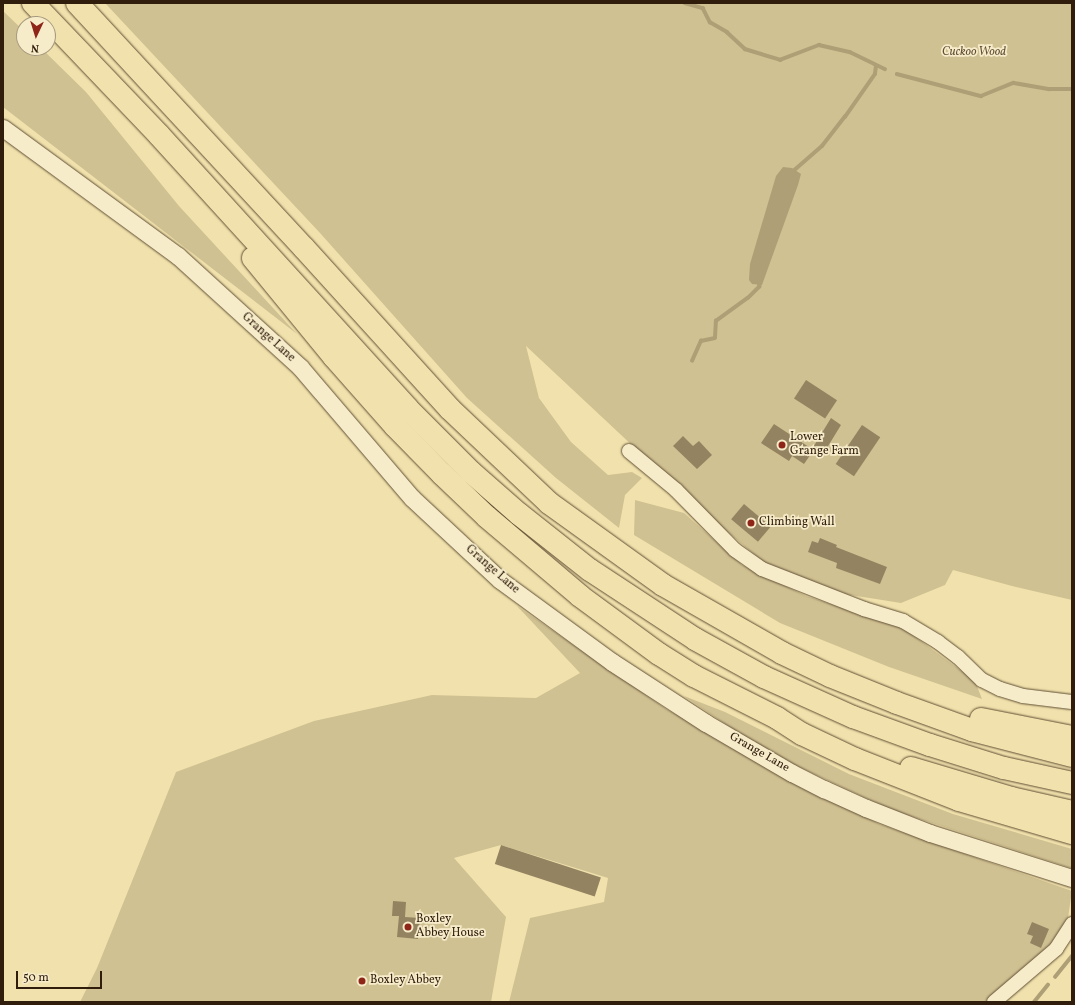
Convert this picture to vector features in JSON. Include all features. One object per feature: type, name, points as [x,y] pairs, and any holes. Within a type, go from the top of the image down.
[{"type":"highway","points":[[33,3],[98,69],[408,409],[471,472],[519,514],[590,570],[695,639],[764,677],[853,717],[930,745],[1004,768],[1072,783]]},
{"type":"highway","points":[[77,3],[304,248],[450,409],[550,503],[663,585],[782,653],[830,676],[897,703],[972,730],[1072,756]]},
{"type":"highway","points":[[215,198],[253,257],[334,357],[395,426],[487,517],[580,596],[659,654],[694,676],[777,718],[807,737],[923,787],[992,811],[1072,833]]},
{"type":"highway","points":[[897,703],[1072,737]]},
{"type":"highway","points":[[777,718],[807,726],[917,770],[1011,798],[1072,812]]},
{"type":"street","name":"Grange Lane","points":[[3,128],[178,256],[300,367],[412,498],[495,575],[612,662],[706,723],[792,773],[824,789],[866,808],[930,833],[1072,878]]},
{"type":"street","points":[[629,452],[676,490],[735,550],[762,569],[864,609],[903,621],[953,653],[982,680],[1000,689],[1029,697],[1072,702]]},
{"type":"street","points":[[994,1002],[1056,949],[1072,924]]},
{"type":"green space","name":"Cuckoo Wood","points":[[105,3],[1072,3],[1072,600],[953,570],[945,585],[901,603],[844,594],[768,566],[697,506],[526,346],[539,398],[571,442],[608,475],[632,472],[642,478],[625,495],[619,528],[556,478],[467,398],[320,233]]},
{"type":"green space","points":[[3,11],[16,23],[16,56],[49,56],[86,92],[179,206],[297,334],[3,107]]},
{"type":"green space","points":[[635,500],[684,513],[742,565],[806,596],[903,628],[975,681],[982,699],[889,667],[780,623],[634,535]]},
{"type":"green space","points":[[517,606],[666,709],[879,824],[1072,891],[1068,918],[1052,944],[985,1002],[509,1002],[530,918],[604,902],[608,878],[501,845],[454,858],[506,917],[491,1002],[80,1002],[97,968],[176,772],[314,721],[432,695],[536,698],[580,673]]},
{"type":"green space","points":[[684,696],[725,712],[849,774],[953,814],[1072,849],[1071,868],[892,810],[767,752]]},
{"type":"shaded area","points":[[783,167],[792,168],[801,174],[762,285],[752,284],[749,280],[750,264],[776,176]]},
{"type":"building","points":[[806,380],[837,400],[825,419],[794,398]]},
{"type":"building","name":"Lower Grange Farm","points":[[831,418],[841,425],[822,456],[813,451],[804,464],[792,456],[789,461],[761,443],[774,424],[812,449]]},
{"type":"building","points":[[862,425],[880,437],[854,476],[836,464]]},
{"type":"building","points":[[683,436],[693,446],[699,441],[712,455],[697,469],[673,446]]},
{"type":"building","name":"Climbing Wall","points":[[744,504],[771,526],[758,542],[731,519]]},
{"type":"building","points":[[820,538],[837,545],[836,547],[887,567],[880,584],[836,568],[837,563],[808,552],[812,541],[818,543]]},
{"type":"building","points":[[501,845],[601,877],[595,896],[495,864]]},
{"type":"building","name":"Boxley Abbey House","points":[[393,901],[406,902],[405,917],[420,918],[418,939],[397,937],[399,916],[392,916]]},
{"type":"building","points":[[1032,922],[1049,929],[1041,948],[1030,943],[1033,936],[1027,934]]},
{"type":"waterway","points":[[685,3],[703,8],[710,22],[727,32],[745,49],[780,60],[819,45],[850,52],[885,69]]},
{"type":"waterway","points":[[791,173],[822,146],[845,117],[875,74],[876,66]]},
{"type":"waterway","points":[[897,74],[981,96],[1014,83],[1049,89],[1072,89]]},
{"type":"waterway","points":[[692,361],[701,341],[715,338],[716,321],[748,298],[759,287],[760,280]]},
{"type":"waterway","points":[[1055,977],[1072,956]]},
{"type":"waterway","points":[[1034,1002],[1048,985]]},
{"type":"place","name":"Lower Grange Farm","points":[[782,445]]},
{"type":"place","name":"Climbing Wall","points":[[751,523]]},
{"type":"place","name":"Boxley Abbey House","points":[[408,927]]},
{"type":"place","name":"Boxley Abbey","points":[[362,981]]}]
